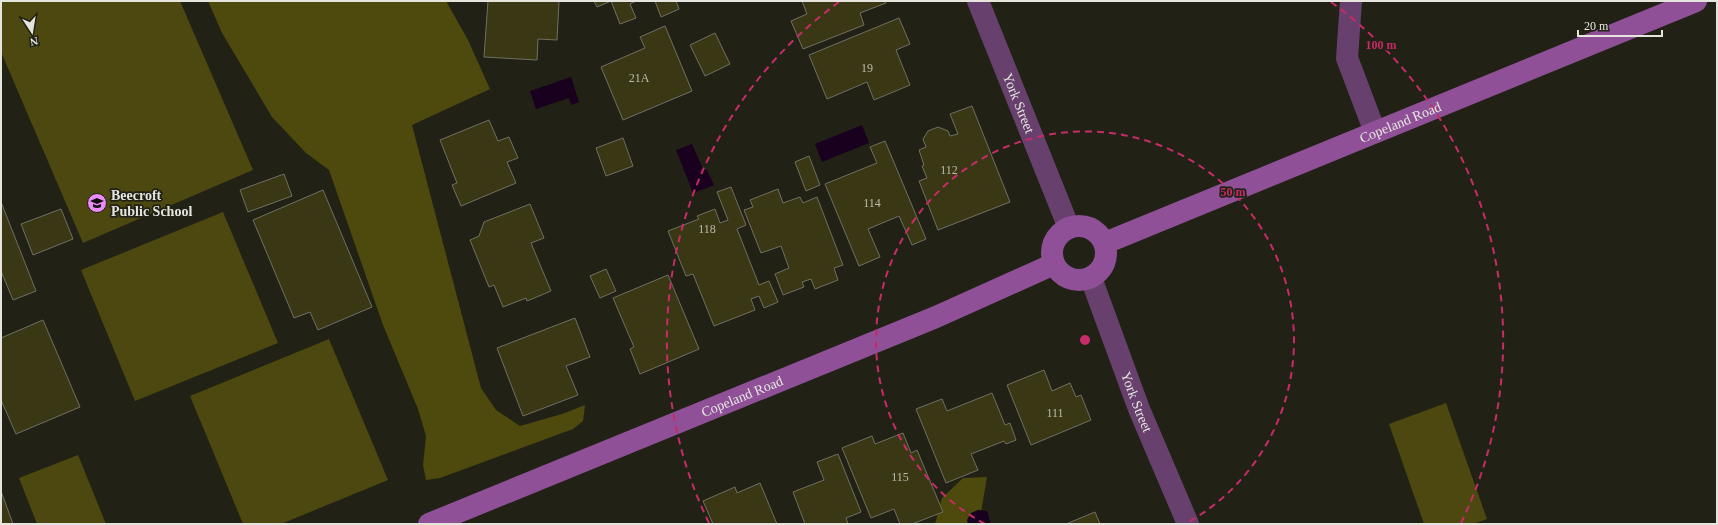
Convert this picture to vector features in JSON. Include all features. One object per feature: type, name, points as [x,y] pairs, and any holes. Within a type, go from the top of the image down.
[{"type":"main road","name":"Copeland Road","points":[[1105,243],[1696,1]]},
{"type":"main road","points":[[1081,226],[1093,229],[1105,243],[1107,256],[1105,264],[1102,270],[1091,278],[1080,281],[1069,279],[1060,273],[1054,264],[1052,249],[1054,243],[1063,231],[1069,228],[1081,226]]},
{"type":"main road","name":"Copeland Road","points":[[429,524],[936,317],[1054,264]]},
{"type":"street","name":"York Street","points":[[978,1],[1069,228]]},
{"type":"street","points":[[1351,1],[1347,58],[1375,132]]},
{"type":"street","name":"York Street","points":[[1091,278],[1139,409],[1188,524]]},
{"type":"shaded area","points":[[1,1],[180,1],[253,170],[83,243],[1,52]]},
{"type":"shaded area","points":[[208,1],[446,1],[468,40],[490,89],[412,125],[481,388],[496,410],[520,426],[562,414],[585,405],[583,421],[573,429],[440,478],[426,480],[423,465],[426,436],[418,409],[383,325],[329,170],[306,153],[272,117],[222,33]]},
{"type":"shaded area","points":[[571,77],[579,102],[571,105],[569,98],[536,109],[530,91]]},
{"type":"shaded area","points":[[862,125],[869,143],[822,162],[815,144]]},
{"type":"shaded area","points":[[692,144],[703,169],[707,170],[714,185],[693,193],[676,150]]},
{"type":"shaded area","points":[[223,212],[278,343],[135,401],[81,270]]},
{"type":"shaded area","points":[[329,339],[388,480],[281,524],[243,524],[190,396]]},
{"type":"shaded area","points":[[1446,403],[1487,519],[1473,524],[1424,524],[1389,424]]},
{"type":"shaded area","points":[[78,455],[106,524],[37,524],[19,478]]},
{"type":"shaded area","points":[[987,477],[980,518],[985,524],[935,524],[942,498],[963,478]]},
{"type":"shaded area","points":[[978,510],[987,511],[991,524],[968,524],[967,520],[971,513]]},
{"type":"building","points":[[488,1],[559,1],[557,40],[538,39],[537,60],[484,57]]},
{"type":"building","points":[[594,1],[611,1],[597,7]]},
{"type":"building","points":[[611,1],[636,1],[630,4],[636,18],[620,24]]},
{"type":"building","points":[[655,1],[676,1],[679,9],[661,17]]},
{"type":"building","points":[[802,1],[885,1],[886,3],[860,13],[864,25],[803,49],[791,21],[807,14]]},
{"type":"building","points":[[899,18],[910,44],[896,50],[910,85],[874,100],[867,82],[827,99],[809,55]]},
{"type":"building","points":[[665,26],[692,91],[623,120],[601,67],[645,48],[640,37]]},
{"type":"building","points":[[715,33],[730,64],[705,76],[690,45]]},
{"type":"building","points":[[972,106],[1010,202],[938,230],[919,181],[927,178],[922,166],[924,165],[919,150],[926,147],[923,139],[928,131],[938,127],[948,131],[950,136],[958,134],[950,114]]},
{"type":"building","points":[[489,120],[498,141],[509,137],[518,158],[507,162],[516,183],[461,206],[452,185],[457,183],[440,140]]},
{"type":"building","points":[[623,138],[633,166],[606,176],[596,148]]},
{"type":"building","points":[[885,141],[926,239],[912,245],[899,216],[868,229],[880,257],[859,266],[825,184],[877,163],[870,147]]},
{"type":"building","points":[[809,156],[820,185],[806,191],[795,162]]},
{"type":"building","points":[[284,174],[292,196],[248,212],[240,190]]},
{"type":"building","points":[[731,187],[746,225],[737,229],[759,285],[769,281],[778,302],[764,308],[759,296],[751,299],[755,310],[714,326],[693,274],[686,276],[668,231],[699,219],[697,216],[715,209],[720,223],[728,220],[717,192]]},
{"type":"building","points":[[778,189],[783,203],[800,197],[803,203],[817,197],[843,265],[834,268],[838,280],[815,289],[811,279],[802,282],[804,287],[783,295],[775,274],[789,268],[781,246],[761,253],[744,210],[753,207],[750,200]]},
{"type":"building","points":[[323,190],[372,307],[318,330],[310,312],[294,318],[253,220]]},
{"type":"building","points":[[1,202],[36,291],[13,300],[1,271]]},
{"type":"building","points":[[530,204],[544,238],[531,243],[551,291],[527,301],[526,298],[503,307],[494,285],[489,287],[470,240],[479,236],[484,222]]},
{"type":"building","points":[[61,209],[73,239],[33,255],[21,224]]},
{"type":"building","points":[[606,269],[616,291],[600,298],[590,276]]},
{"type":"building","points":[[668,275],[699,349],[640,374],[630,349],[634,347],[613,298]]},
{"type":"building","points":[[575,318],[590,357],[566,366],[578,395],[523,416],[497,348]]},
{"type":"building","points":[[43,320],[80,407],[16,434],[1,400],[1,338]]},
{"type":"building","points":[[1044,370],[1052,391],[1070,383],[1076,397],[1081,395],[1091,420],[1031,445],[1007,385]]},
{"type":"building","points":[[992,393],[1005,425],[1010,423],[1016,440],[1006,444],[1004,441],[971,454],[978,470],[946,483],[916,409],[942,399],[947,411]]},
{"type":"building","points":[[903,433],[911,453],[917,450],[943,512],[912,524],[900,524],[894,509],[871,518],[842,448],[872,436],[875,444]]},
{"type":"building","points":[[838,454],[861,512],[846,518],[848,524],[805,524],[793,492],[824,480],[817,462]]},
{"type":"building","points":[[760,483],[777,524],[713,524],[703,501],[735,487],[737,493]]},
{"type":"building","points":[[1,491],[13,524],[1,524]]},
{"type":"building","points":[[1095,512],[1100,524],[1066,524]]},
{"type":"place","name":"Beecroft Public School","points":[[97,203]]}]
